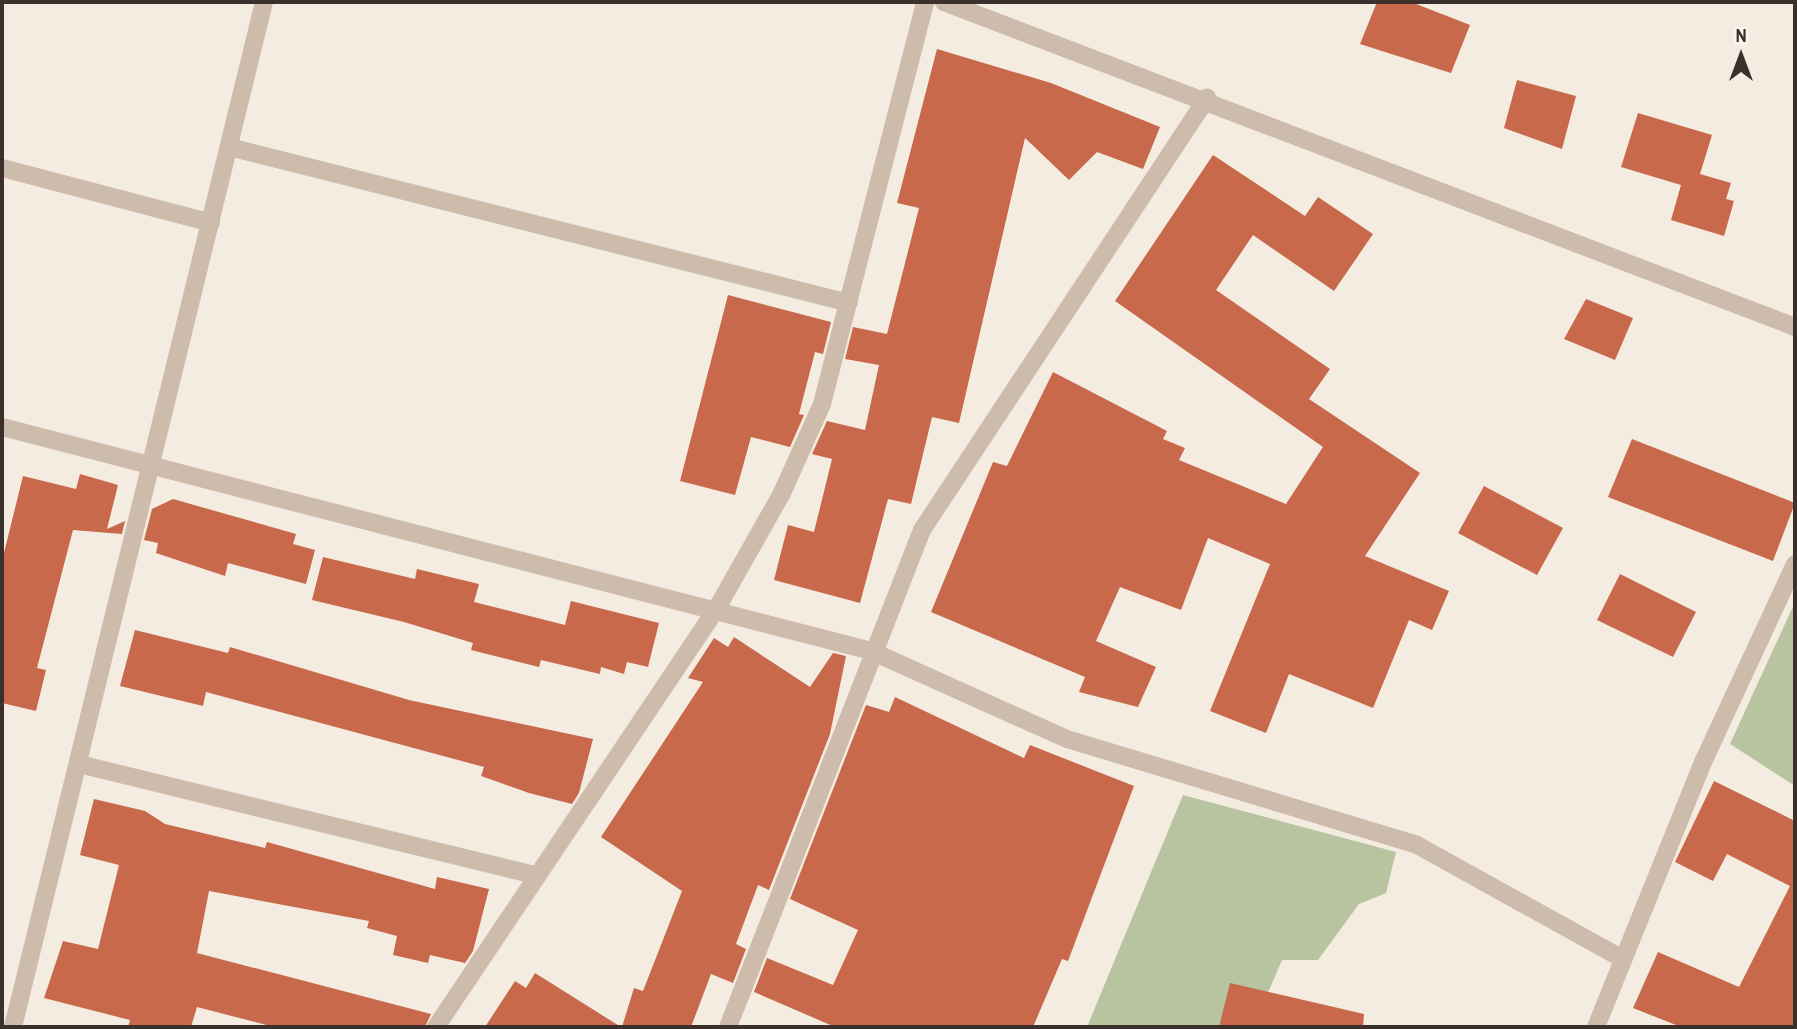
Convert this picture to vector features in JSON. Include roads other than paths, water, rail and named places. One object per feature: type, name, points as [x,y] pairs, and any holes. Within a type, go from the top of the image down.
[{"type":"street","points":[[13,1027],[154,463],[264,2]]},
{"type":"street","points":[[436,1027],[533,875],[717,608],[781,495],[822,404],[925,2]]},
{"type":"street","points":[[944,2],[1207,98],[1795,327]]},
{"type":"street","points":[[728,1027],[871,651],[922,530],[1207,98]]},
{"type":"street","points":[[229,147],[849,303]]},
{"type":"street","points":[[2,168],[211,223]]},
{"type":"street","points":[[2,427],[154,463],[717,608],[871,651],[1067,739],[1417,845],[1621,958]]},
{"type":"street","points":[[1597,1027],[1621,958],[1704,760],[1795,564]]},
{"type":"street","points":[[79,764],[533,875]]}]
